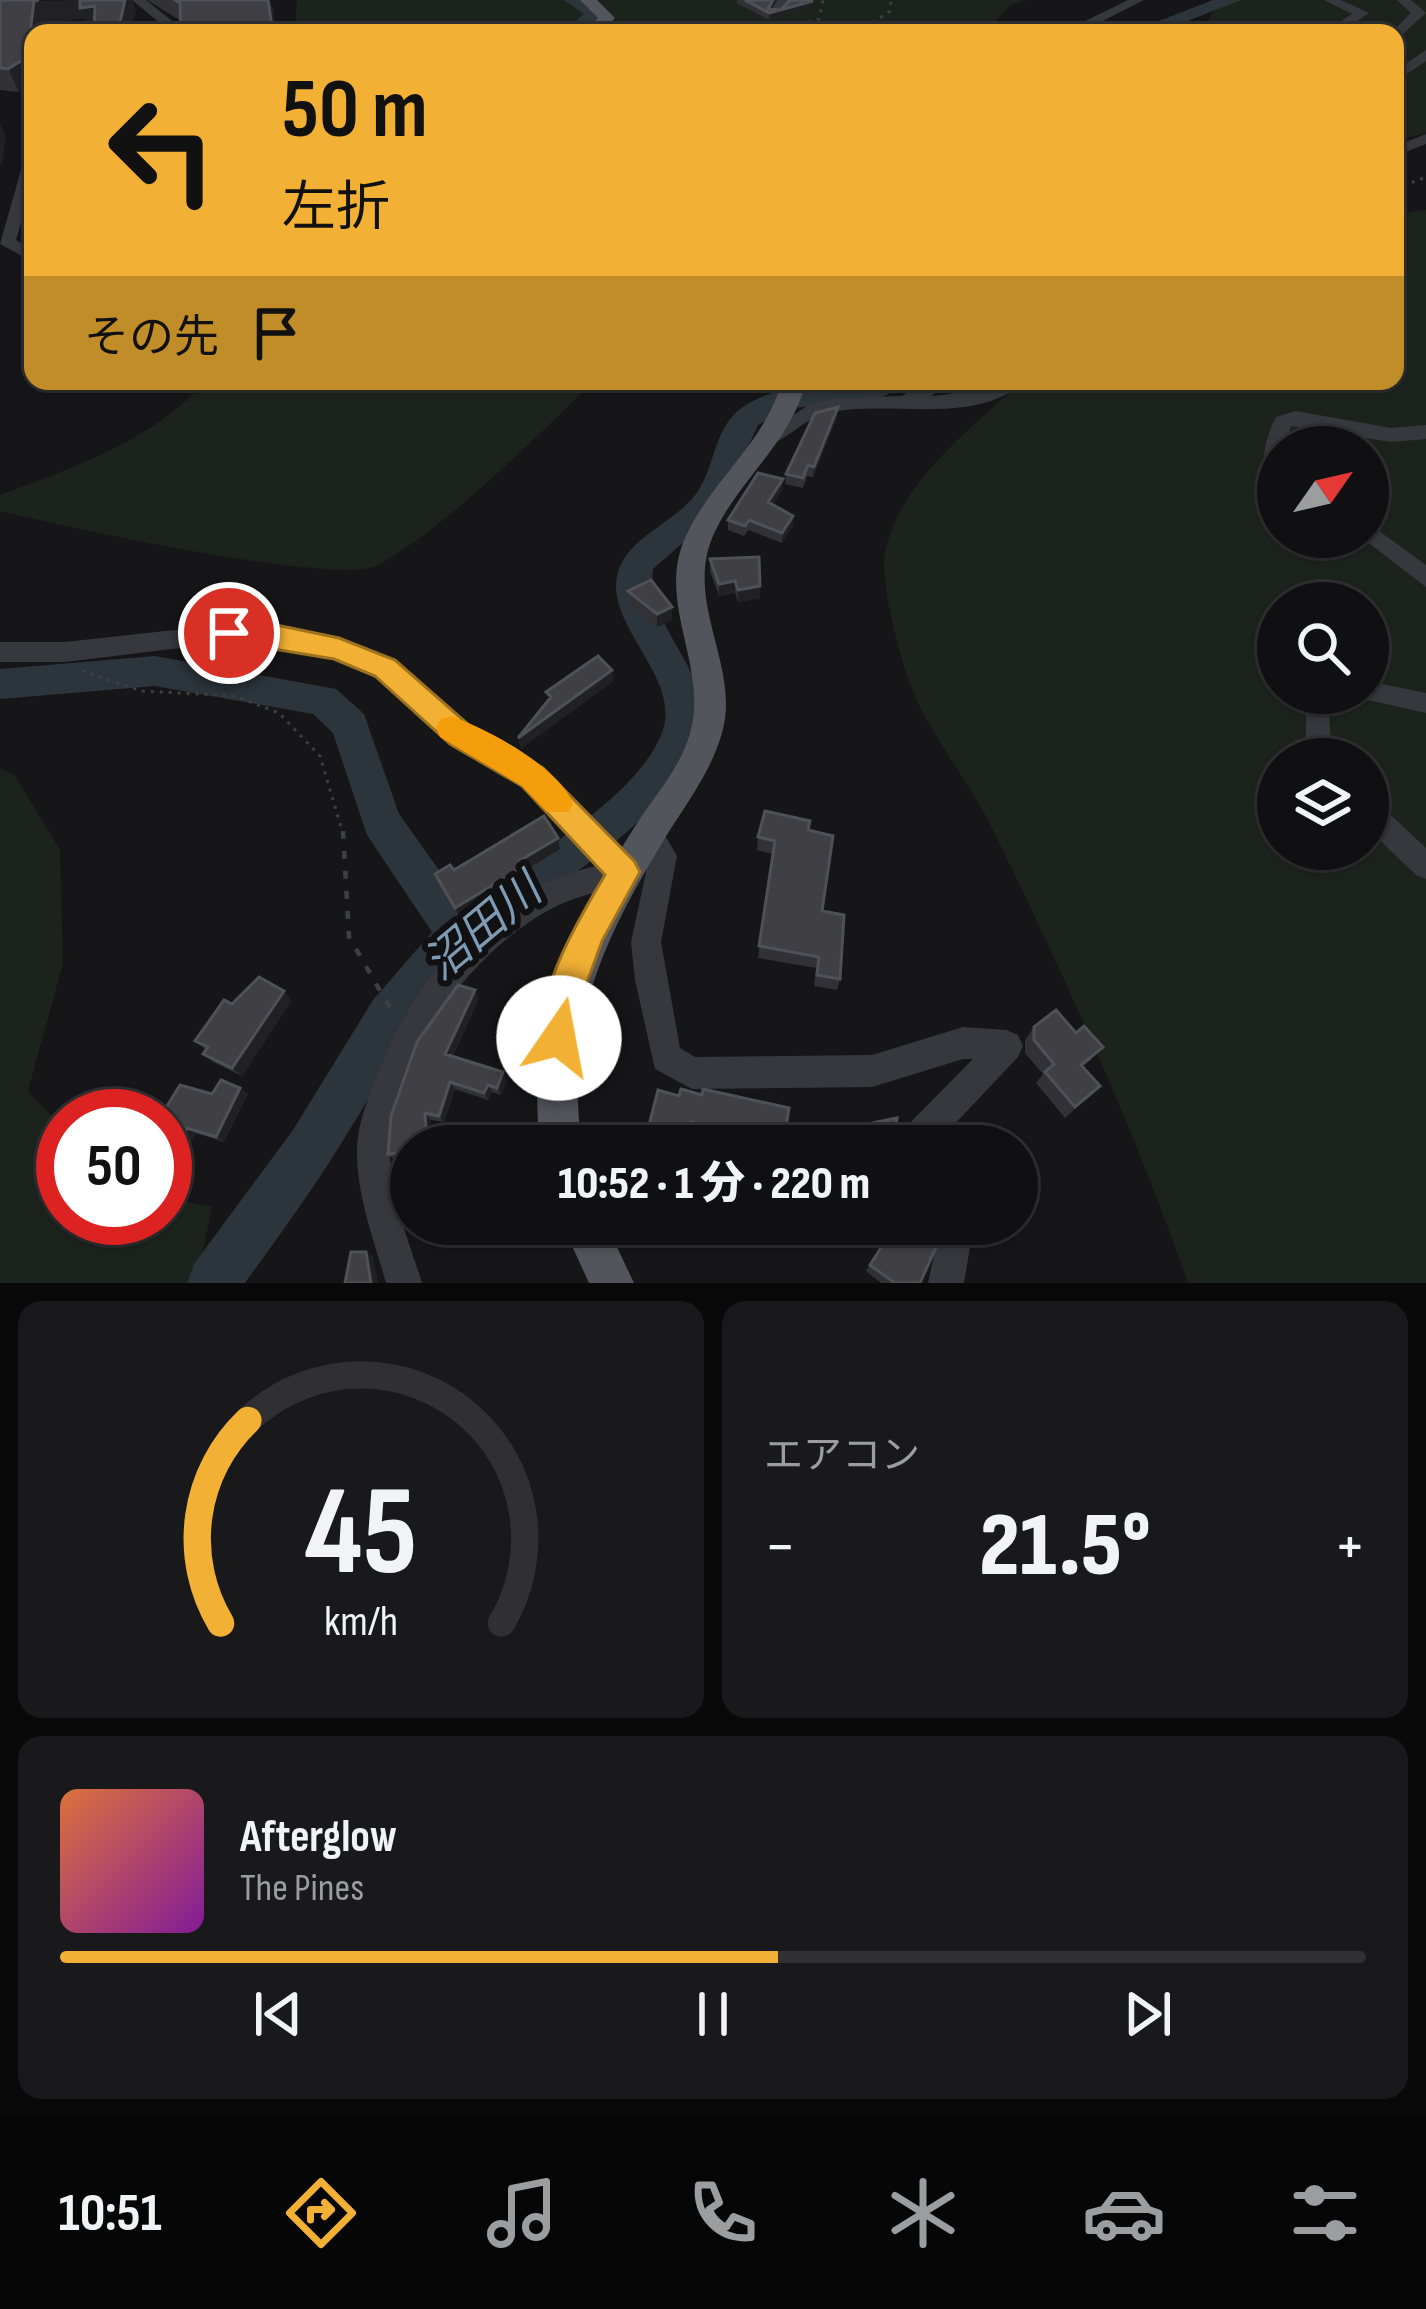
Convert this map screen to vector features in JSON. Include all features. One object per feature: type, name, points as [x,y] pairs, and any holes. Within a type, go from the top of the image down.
[{"type":"main road","points":[[588,0],[607,17],[600,24]]},
{"type":"main road","points":[[559,1125],[554,1073],[563,1002],[612,861],[649,834],[697,760],[709,723],[711,688],[688,602],[688,569],[716,508],[767,439],[790,390]]},
{"type":"main road","points":[[593,1245],[612,1283]]},
{"type":"street","points":[[138,0],[169,24]]},
{"type":"street","points":[[1087,24],[1138,0]]},
{"type":"street","points":[[1330,0],[1362,13],[1344,24]]},
{"type":"street","points":[[1403,0],[1420,14],[1404,29]]},
{"type":"street","points":[[24,186],[7,242],[24,252]]},
{"type":"street","points":[[898,406],[925,390]]},
{"type":"street","points":[[767,439],[816,410],[898,406],[1000,390]]},
{"type":"street","points":[[1281,426],[1296,418],[1341,426]]},
{"type":"street","points":[[1389,435],[1426,433]]},
{"type":"street","points":[[1389,548],[1426,578]]},
{"type":"street","points":[[0,652],[65,652],[229,633],[267,634],[358,655],[385,668],[460,736],[532,777],[612,861],[478,940],[440,979],[407,1035],[373,1140],[386,1222],[404,1283]]},
{"type":"street","points":[[1389,696],[1426,703]]},
{"type":"street","points":[[1389,831],[1426,866]]},
{"type":"street","points":[[649,834],[663,856],[646,942],[658,1035],[666,1058],[692,1073],[842,1073],[872,1071],[963,1043],[1007,1046],[931,1125]]},
{"type":"street","points":[[946,1283],[952,1245]]},
{"type":"path","points":[[803,24],[819,19],[823,0]]},
{"type":"path","points":[[871,24],[890,11],[892,0]]},
{"type":"path","points":[[65,652],[82,671],[142,691],[235,696],[279,713],[320,756],[343,825],[350,937],[407,1035]]},
{"type":"shaded area","points":[[297,0],[1027,0],[1011,5],[993,24],[296,24]]},
{"type":"shaded area","points":[[1222,0],[1426,0],[1426,133],[1404,139],[1404,24],[1205,24]]},
{"type":"shaded area","points":[[1426,210],[1426,1283],[1188,1283],[1122,1111],[1047,943],[984,813],[917,700],[905,668],[885,577],[886,548],[907,499],[942,456],[1012,390],[1404,390],[1404,214]]},
{"type":"shaded area","points":[[197,390],[585,390],[461,505],[378,565],[352,570],[256,561],[0,511],[0,495],[137,436]]},
{"type":"shaded area","points":[[0,768],[15,776],[60,850],[63,963],[28,1091],[36,1099],[36,1245],[192,1245],[192,1203],[212,1207],[196,1283],[0,1283]]},
{"type":"building","points":[[0,0],[39,0],[34,1],[31,24],[24,24],[24,59],[8,69],[0,68]]},
{"type":"building","points":[[80,0],[125,0],[120,24],[94,24],[95,6],[80,8]]},
{"type":"building","points":[[175,0],[268,0],[272,24],[181,24],[180,3]]},
{"type":"building","points":[[745,0],[773,0],[768,9],[780,10],[769,13]]},
{"type":"building","points":[[790,0],[813,1],[781,10]]},
{"type":"building","points":[[838,407],[814,467],[808,465],[803,478],[786,474],[815,413]]},
{"type":"building","points":[[758,473],[783,479],[768,502],[793,516],[782,533],[749,520],[745,526],[728,520]]},
{"type":"building","points":[[759,557],[760,586],[738,590],[735,581],[719,584],[710,559]]},
{"type":"building","points":[[651,580],[672,607],[657,614],[628,591]]},
{"type":"building","points":[[598,656],[612,670],[518,738],[551,697],[546,692]]},
{"type":"building","points":[[765,811],[810,821],[808,830],[833,836],[822,911],[844,915],[840,979],[817,975],[819,957],[759,946],[775,841],[758,837]]},
{"type":"building","points":[[544,816],[558,838],[519,861],[523,867],[455,908],[435,874],[450,865],[454,870]]},
{"type":"building","points":[[259,977],[284,991],[232,1068],[203,1054],[208,1047],[195,1041],[224,1000],[232,1004]]},
{"type":"building","points":[[458,985],[475,990],[445,1054],[503,1072],[497,1088],[488,1085],[484,1093],[450,1082],[439,1116],[425,1113],[426,1125],[390,1125],[417,1042]]},
{"type":"building","points":[[1056,1010],[1076,1033],[1084,1026],[1103,1047],[1081,1065],[1100,1086],[1075,1107],[1045,1072],[1054,1064],[1034,1040],[1034,1027]]},
{"type":"building","points":[[221,1080],[240,1088],[216,1137],[192,1130],[192,1089],[178,1089],[180,1085],[212,1094]]},
{"type":"building","points":[[681,1089],[702,1095],[703,1089],[789,1108],[786,1125],[649,1125],[658,1090],[679,1096]]},
{"type":"building","points":[[897,1118],[896,1125],[868,1124]]},
{"type":"building","points":[[883,1245],[937,1245],[920,1283],[895,1283],[870,1265]]},
{"type":"building","points":[[351,1252],[366,1252],[371,1283],[345,1283]]},
{"type":"waterway","name":"沼田川","points":[[574,0],[597,14],[583,24]]},
{"type":"waterway","points":[[1163,24],[1231,0]]},
{"type":"waterway","name":"沼田川","points":[[213,1283],[310,1148],[415,982],[478,921],[618,814],[676,747],[684,725],[682,702],[639,610],[633,589],[636,568],[706,504],[739,427],[776,402],[869,390]]},
{"type":"waterway","points":[[0,684],[155,671],[323,700],[350,725],[381,822],[459,935]]},
{"type":"slow traffic","points":[[451,728],[532,777],[558,803]]},
{"type":"route","points":[[229,633],[267,634],[339,649],[385,668],[460,736],[532,777],[624,872],[588,933],[563,1002],[559,1038]]}]
